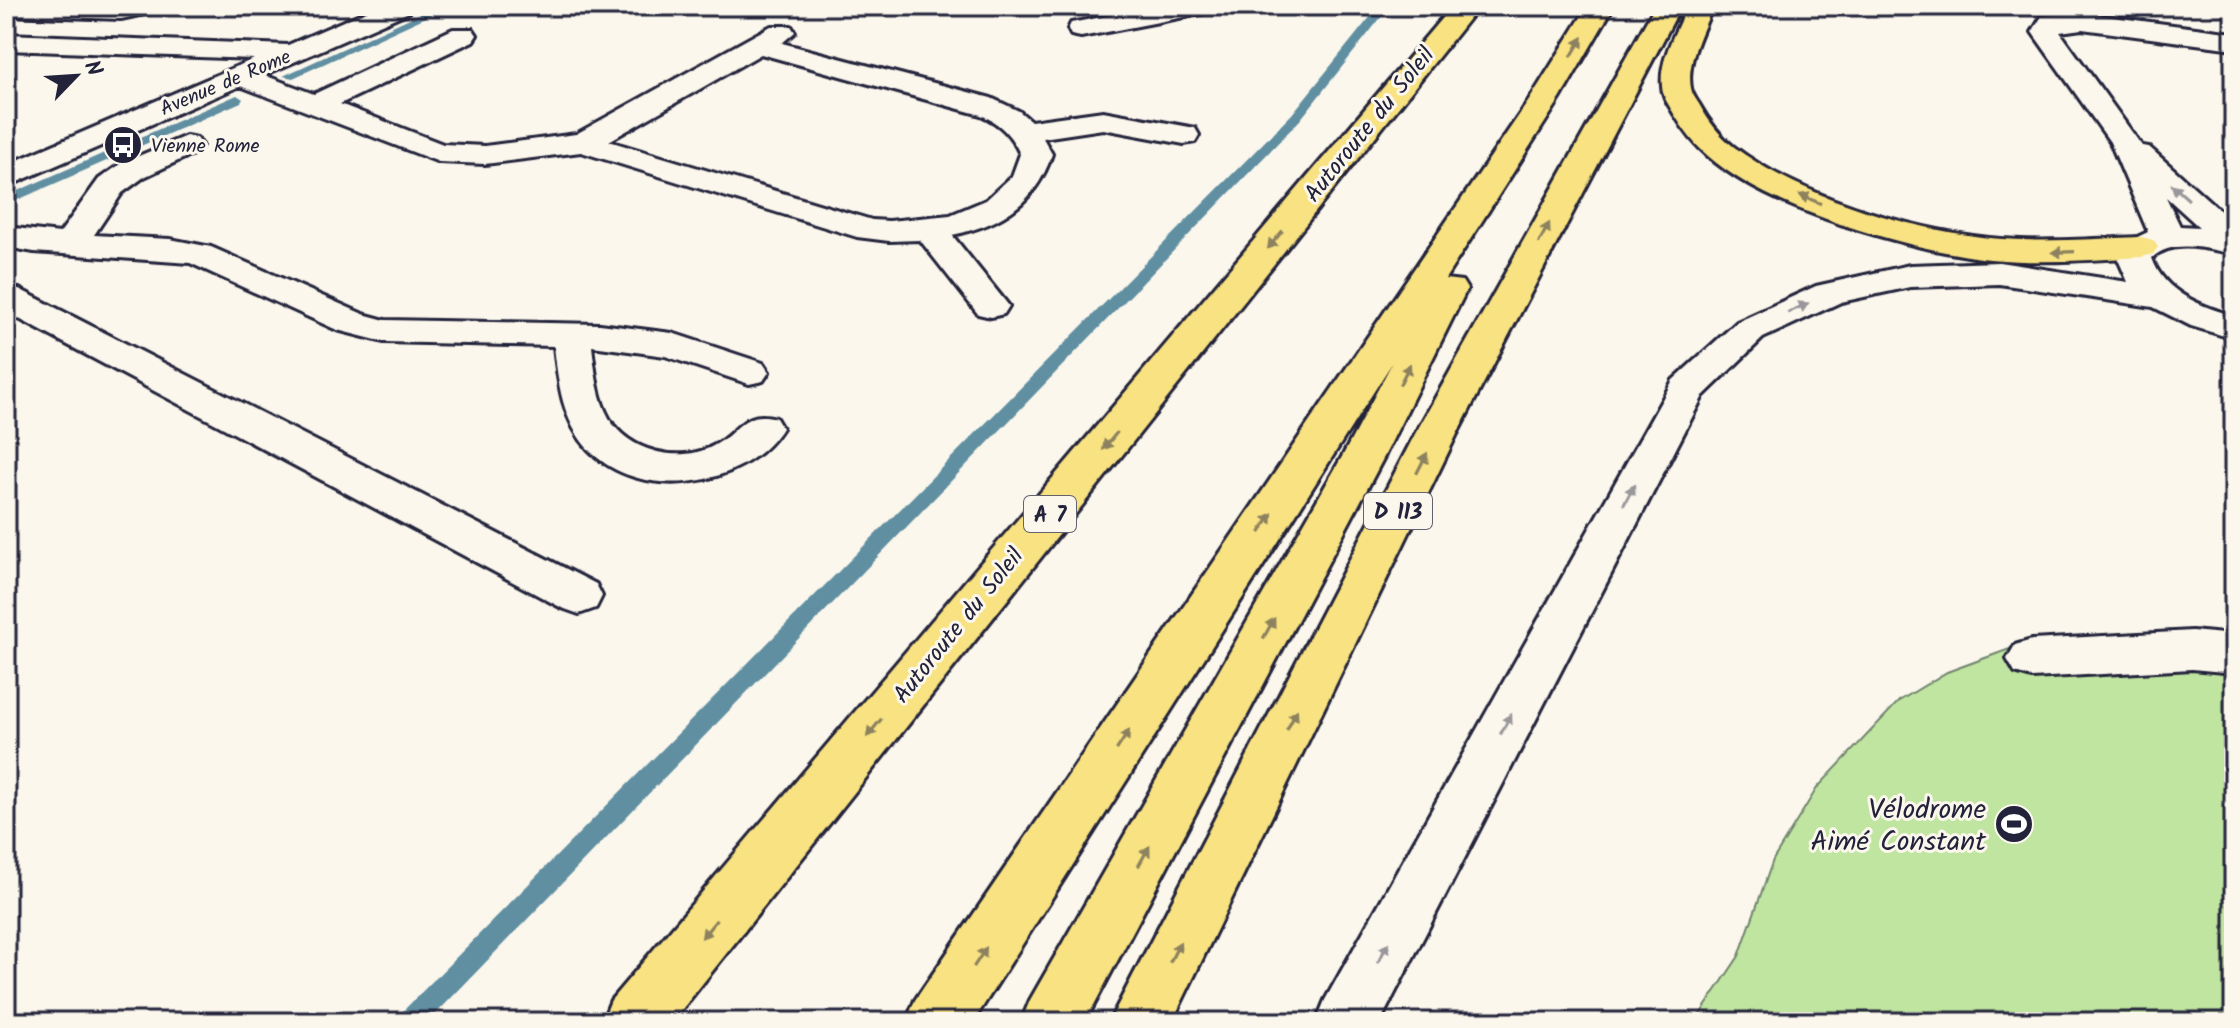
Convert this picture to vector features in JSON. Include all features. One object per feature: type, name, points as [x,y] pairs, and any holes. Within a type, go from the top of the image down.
[{"type":"main road","name":"Autoroute du Soleil","points":[[633,1022],[1466,6]]},
{"type":"main road","points":[[937,1022],[1545,99],[1601,6]]},
{"type":"main road","name":"D 113","points":[[1140,1022],[1436,434],[1668,6]]},
{"type":"main road","points":[[1700,6],[1685,43],[1676,87],[1689,117],[1722,152],[1770,182],[1900,230],[1985,248],[2057,253],[2154,242]]},
{"type":"main road","points":[[1052,1022],[1364,455],[1545,99]]},
{"type":"street","points":[[6,7],[121,11],[145,6]]},
{"type":"street","name":"Avenue de Rome","points":[[6,177],[400,6]]},
{"type":"street","points":[[1081,29],[1200,6]]},
{"type":"street","points":[[2234,41],[2082,21],[2051,22],[2046,32],[2125,142],[2234,243]]},
{"type":"street","points":[[583,143],[790,27]]},
{"type":"street","points":[[315,105],[463,35]]},
{"type":"street","points":[[6,42],[294,52]]},
{"type":"street","points":[[240,76],[439,153],[485,155],[583,143],[869,230],[898,233],[930,230],[983,214],[1002,203],[1027,179],[1036,154],[1025,131],[1007,114],[981,104],[758,45]]},
{"type":"street","points":[[1025,131],[1103,120],[1184,135]]},
{"type":"street","points":[[2125,142],[2154,242]]},
{"type":"street","points":[[70,244],[110,186],[133,170],[186,145]]},
{"type":"street","points":[[930,230],[991,306]]},
{"type":"street","points":[[6,237],[170,249],[199,254],[350,322],[384,331],[600,335],[672,345],[749,372]]},
{"type":"street","points":[[2234,243],[2189,237],[2154,242],[2134,257],[2136,269],[2146,283],[2164,298],[2190,312],[2234,328]]},
{"type":"street","points":[[1347,1022],[1687,389],[1750,330],[1829,294],[1910,276],[1999,273],[2164,298]]},
{"type":"street","points":[[6,297],[579,596]]},
{"type":"street","points":[[572,335],[581,398],[593,426],[619,454],[658,467],[696,467],[728,457],[762,428]]},
{"type":"street","points":[[2032,659],[2192,650],[2234,654]]},
{"type":"green space","name":"Vélodrome Aimé Constant","points":[[2018,646],[2052,679],[2142,665],[2234,669],[2234,1022],[1695,1022],[1739,956],[1773,860],[1817,788],[1899,701],[1947,672]]},
{"type":"waterway","points":[[289,76],[445,6]]},
{"type":"waterway","points":[[410,1022],[1296,117],[1385,6]]},
{"type":"waterway","points":[[6,201],[237,99]]},
{"type":"place","name":"Vienne Rome","points":[[123,145]]},
{"type":"place","name":"Vélodrome Aimé Constant","points":[[2014,824]]}]
